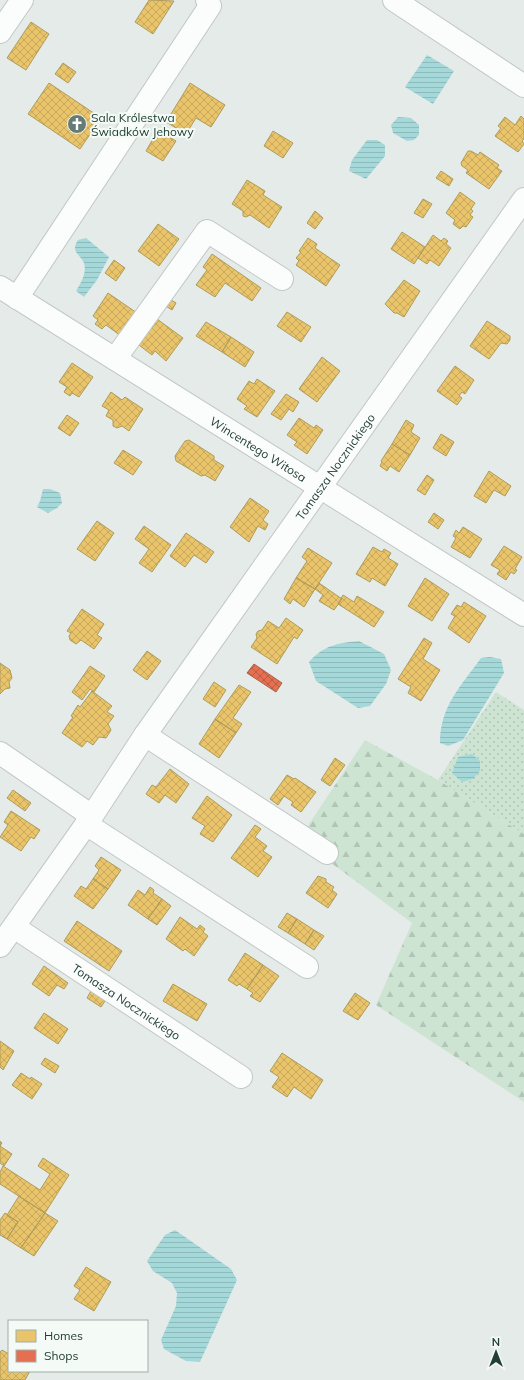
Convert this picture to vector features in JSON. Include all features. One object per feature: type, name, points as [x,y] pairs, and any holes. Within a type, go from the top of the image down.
[{"type":"street","points":[[0,32],[22,0]]},
{"type":"street","name":"Wincentego Witosa","points":[[207,0],[210,6],[8,293],[524,615]]},
{"type":"street","points":[[394,0],[524,86]]},
{"type":"street","name":"Tomasza Nocznickiego","points":[[0,946],[89,820],[145,735],[318,487],[524,198]]},
{"type":"street","points":[[115,360],[207,231],[282,279]]},
{"type":"street","points":[[145,735],[327,852]]},
{"type":"street","points":[[0,753],[89,820],[307,967]]},
{"type":"street","name":"Tomasza Nocznickiego","points":[[14,926],[241,1076]]},
{"type":"green space","points":[[496,692],[524,710],[524,834],[438,780]]},
{"type":"green space","points":[[365,740],[438,780],[524,834],[524,1102],[376,1005],[412,923],[299,839]]},
{"type":"water","points":[[427,55],[454,71],[433,104],[405,87]]},
{"type":"water","points":[[398,117],[411,118],[419,125],[419,135],[414,140],[407,141],[393,133],[391,125]]},
{"type":"water","points":[[367,140],[377,140],[385,145],[385,156],[366,179],[349,171],[352,160]]},
{"type":"water","points":[[86,238],[109,257],[97,280],[84,297],[76,291],[83,278],[85,267],[84,263],[76,253],[75,247],[78,240]]},
{"type":"water","points":[[43,489],[50,489],[60,493],[62,503],[48,513],[37,507]]},
{"type":"water","points":[[359,641],[384,654],[391,670],[386,684],[370,706],[358,708],[316,681],[309,662],[326,648],[338,644]]},
{"type":"water","points":[[490,657],[501,659],[504,673],[463,740],[448,746],[440,743],[444,718],[453,697],[481,658]]},
{"type":"water","points":[[472,754],[480,761],[480,771],[473,779],[462,782],[452,773],[458,757]]},
{"type":"water","points":[[175,1230],[231,1269],[237,1280],[200,1362],[186,1361],[164,1349],[161,1340],[176,1306],[177,1293],[172,1283],[153,1271],[147,1261],[165,1235]]},
{"type":"building: Homes","points":[[149,0],[174,1],[153,34],[135,22]]},
{"type":"building: Homes","points":[[31,22],[49,34],[26,70],[7,58]]},
{"type":"building: Homes","points":[[63,63],[76,72],[68,83],[55,74]]},
{"type":"building: Homes","points":[[49,83],[101,118],[80,149],[28,114]]},
{"type":"building: Homes","points":[[190,83],[225,105],[211,127],[196,118],[186,134],[166,122]]},
{"type":"building: Homes","points":[[521,116],[524,119],[524,139],[522,141],[524,144],[518,152],[495,136],[501,128],[498,126],[505,117],[515,125]]},
{"type":"building: Homes","points":[[158,130],[176,141],[163,161],[146,151]]},
{"type":"building: Homes","points":[[273,131],[293,143],[283,158],[264,146]]},
{"type":"building: Homes","points":[[468,151],[478,155],[480,152],[499,165],[497,168],[502,171],[489,189],[466,173],[468,170],[462,166],[461,163]]},
{"type":"building: Homes","points":[[441,171],[453,179],[449,186],[436,178]]},
{"type":"building: Homes","points":[[247,180],[265,191],[263,195],[282,207],[269,228],[250,215],[246,217],[243,216],[243,211],[232,204]]},
{"type":"building: Homes","points":[[460,192],[475,203],[471,209],[473,211],[470,215],[473,217],[466,227],[463,226],[460,229],[453,224],[455,220],[446,213]]},
{"type":"building: Homes","points":[[423,199],[432,204],[423,218],[414,213]]},
{"type":"building: Homes","points":[[315,211],[323,218],[315,229],[307,223]]},
{"type":"building: Homes","points":[[158,224],[179,239],[159,266],[138,251]]},
{"type":"building: Homes","points":[[402,232],[425,247],[414,264],[391,249]]},
{"type":"building: Homes","points":[[433,235],[441,241],[444,238],[448,241],[446,244],[451,248],[439,266],[430,260],[427,264],[418,258]]},
{"type":"building: Homes","points":[[308,238],[317,244],[315,248],[340,265],[326,286],[296,265],[299,261],[296,258],[301,252],[299,251]]},
{"type":"building: Homes","points":[[212,254],[261,288],[252,301],[225,283],[215,297],[196,285],[207,270],[203,267]]},
{"type":"building: Homes","points":[[114,260],[125,268],[116,281],[105,273]]},
{"type":"building: Homes","points":[[404,280],[420,291],[404,317],[394,313],[385,304]]},
{"type":"building: Homes","points":[[108,293],[137,313],[121,336],[106,325],[102,329],[95,324],[98,320],[93,316]]},
{"type":"building: Homes","points":[[166,297],[176,303],[172,310],[161,303]]},
{"type":"building: Homes","points":[[287,312],[311,327],[301,342],[277,326]]},
{"type":"building: Homes","points":[[157,319],[183,338],[166,361],[155,351],[152,355],[139,345]]},
{"type":"building: Homes","points":[[487,321],[510,336],[510,340],[507,344],[501,343],[489,359],[470,346]]},
{"type":"building: Homes","points":[[206,322],[231,337],[222,352],[196,336]]},
{"type":"building: Homes","points":[[231,337],[254,352],[245,367],[222,352]]},
{"type":"building: Homes","points":[[322,357],[340,371],[317,402],[299,389]]},
{"type":"building: Homes","points":[[72,363],[93,377],[79,397],[72,393],[70,396],[64,392],[67,387],[59,382]]},
{"type":"building: Homes","points":[[455,366],[474,380],[465,394],[462,392],[459,396],[462,398],[457,405],[437,391]]},
{"type":"building: Homes","points":[[257,379],[275,391],[257,417],[244,409],[247,406],[237,399],[249,381],[254,384]]},
{"type":"building: Homes","points":[[111,392],[122,400],[125,397],[143,409],[129,431],[122,426],[117,428],[113,426],[113,420],[106,416],[109,410],[102,406]]},
{"type":"building: Homes","points":[[286,394],[299,402],[293,412],[289,409],[281,420],[271,414]]},
{"type":"building: Homes","points":[[67,415],[79,423],[70,436],[58,428]]},
{"type":"building: Homes","points":[[299,418],[314,428],[316,425],[323,430],[307,454],[294,445],[297,442],[287,435]]},
{"type":"building: Homes","points":[[406,420],[414,425],[411,432],[420,438],[410,455],[392,444]]},
{"type":"building: Homes","points":[[441,434],[454,442],[446,456],[433,448]]},
{"type":"building: Homes","points":[[189,440],[214,456],[214,460],[224,466],[215,481],[205,475],[201,476],[176,461],[175,456],[185,441]]},
{"type":"building: Homes","points":[[392,444],[410,455],[399,472],[390,466],[387,471],[380,466],[381,461]]},
{"type":"building: Homes","points":[[123,450],[142,462],[133,475],[114,463]]},
{"type":"building: Homes","points":[[489,471],[511,486],[505,496],[494,490],[486,503],[474,496]]},
{"type":"building: Homes","points":[[427,475],[434,480],[425,495],[417,490]]},
{"type":"building: Homes","points":[[250,498],[269,511],[263,520],[268,524],[265,530],[258,526],[249,542],[230,527]]},
{"type":"building: Homes","points":[[434,513],[444,520],[438,529],[428,522]]},
{"type":"building: Homes","points":[[97,521],[114,533],[95,561],[77,549]]},
{"type":"building: Homes","points":[[144,526],[171,545],[152,572],[139,563],[149,549],[135,539]]},
{"type":"building: Homes","points":[[463,527],[482,539],[470,558],[451,547],[456,538],[453,536],[456,530],[459,533]]},
{"type":"building: Homes","points":[[186,533],[214,552],[206,563],[194,555],[185,567],[170,556]]},
{"type":"building: Homes","points":[[504,546],[522,557],[515,569],[517,570],[514,574],[511,572],[506,580],[497,574],[500,570],[491,565]]},
{"type":"building: Homes","points":[[373,547],[382,552],[384,549],[391,553],[388,558],[398,564],[385,586],[372,578],[370,582],[356,574]]},
{"type":"building: Homes","points":[[308,548],[332,563],[315,589],[296,578],[307,561],[302,557]]},
{"type":"building: Homes","points":[[296,578],[315,589],[304,607],[293,599],[290,604],[284,599]]},
{"type":"building: Homes","points":[[425,578],[449,594],[432,621],[408,606]]},
{"type":"building: Homes","points":[[319,583],[342,599],[334,610],[319,601],[323,595],[315,589]]},
{"type":"building: Homes","points":[[343,595],[354,602],[357,596],[384,612],[374,627],[338,604]]},
{"type":"building: Homes","points":[[464,602],[486,616],[469,643],[448,628],[455,616],[451,614],[457,605],[461,607]]},
{"type":"building: Homes","points":[[82,609],[104,624],[97,635],[102,638],[94,649],[81,640],[76,644],[70,640],[69,636],[71,633],[67,631]]},
{"type":"building: Homes","points":[[286,618],[303,630],[297,639],[294,637],[277,664],[251,647],[257,638],[256,634],[258,631],[262,630],[268,621],[279,628]]},
{"type":"building: Homes","points":[[424,638],[432,643],[423,659],[440,670],[421,701],[408,693],[411,687],[398,679]]},
{"type":"building: Homes","points":[[147,651],[161,661],[147,680],[133,670]]},
{"type":"building: Homes","points":[[0,663],[10,670],[12,678],[9,682],[10,688],[5,689],[0,694]]},
{"type":"building: Homes","points":[[90,666],[105,676],[94,692],[90,689],[82,700],[72,692]]},
{"type":"building: Homes","points":[[214,682],[226,690],[215,707],[203,699]]},
{"type":"building: Homes","points":[[239,685],[251,692],[233,718],[242,724],[236,733],[215,719]]},
{"type":"building: Homes","points":[[92,691],[112,706],[107,712],[114,716],[108,724],[111,730],[106,738],[99,737],[93,745],[87,741],[82,747],[62,733],[73,717],[71,716],[78,705],[80,707]]},
{"type":"building: Homes","points":[[215,719],[236,733],[219,758],[199,744]]},
{"type":"building: Homes","points":[[335,758],[345,765],[330,786],[321,780]]},
{"type":"building: Homes","points":[[170,769],[189,784],[176,803],[165,795],[159,803],[146,794],[152,785],[156,787]]},
{"type":"building: Homes","points":[[287,775],[294,779],[295,778],[316,792],[301,812],[291,805],[293,802],[284,796],[278,805],[270,799]]},
{"type":"building: Homes","points":[[13,790],[31,803],[25,811],[7,798]]},
{"type":"building: Homes","points":[[207,796],[232,815],[213,842],[200,834],[205,826],[192,818]]},
{"type":"building: Homes","points":[[11,811],[40,830],[34,839],[31,837],[21,851],[0,837],[8,825],[4,822]]},
{"type":"building: Homes","points":[[255,825],[261,829],[255,837],[267,846],[263,851],[272,857],[258,877],[231,858]]},
{"type":"building: Homes","points":[[101,857],[121,870],[108,889],[93,879],[99,870],[95,866]]},
{"type":"building: Homes","points":[[318,876],[326,879],[326,882],[334,887],[332,890],[337,894],[328,908],[306,893]]},
{"type":"building: Homes","points":[[93,879],[108,889],[93,909],[74,896],[81,886],[86,889]]},
{"type":"building: Homes","points":[[150,887],[154,890],[153,893],[162,899],[148,919],[128,905],[138,890],[145,895]]},
{"type":"building: Homes","points":[[162,899],[171,906],[157,925],[148,919]]},
{"type":"building: Homes","points":[[287,913],[297,919],[288,933],[278,927]]},
{"type":"building: Homes","points":[[180,917],[197,929],[200,925],[205,929],[203,932],[208,936],[194,956],[185,949],[183,951],[166,939]]},
{"type":"building: Homes","points":[[297,919],[314,930],[305,944],[288,933]]},
{"type":"building: Homes","points":[[77,921],[122,951],[109,971],[64,941]]},
{"type":"building: Homes","points":[[314,930],[324,936],[314,950],[305,944]]},
{"type":"building: Homes","points":[[245,953],[263,965],[247,989],[239,984],[237,986],[228,980]]},
{"type":"building: Homes","points":[[263,965],[279,976],[260,1002],[250,996],[253,993],[247,989]]},
{"type":"building: Homes","points":[[44,966],[68,983],[64,989],[57,985],[49,996],[32,984]]},
{"type":"building: Homes","points":[[173,984],[207,1004],[197,1021],[163,1001]]},
{"type":"building: Homes","points":[[92,989],[107,998],[101,1007],[87,998]]},
{"type":"building: Homes","points":[[355,993],[370,1003],[358,1020],[343,1011]]},
{"type":"building: Homes","points":[[44,1013],[68,1029],[58,1044],[34,1028]]},
{"type":"building: Homes","points":[[0,1041],[14,1051],[3,1070],[0,1067]]},
{"type":"building: Homes","points":[[282,1053],[323,1080],[311,1099],[294,1087],[287,1097],[272,1087],[279,1077],[270,1071]]},
{"type":"building: Homes","points":[[45,1058],[59,1066],[55,1073],[41,1064]]},
{"type":"building: Homes","points":[[21,1073],[42,1084],[32,1099],[12,1085]]},
{"type":"building: Homes","points":[[0,1146],[12,1154],[4,1166],[0,1163]]},
{"type":"building: Homes","points":[[43,1158],[69,1175],[45,1213],[0,1184],[0,1172],[3,1166],[40,1190],[50,1174],[38,1166]]},
{"type":"building: Homes","points":[[19,1196],[45,1213],[21,1248],[7,1239],[18,1222],[7,1215]]},
{"type":"building: Homes","points":[[5,1213],[18,1222],[7,1239],[0,1235],[0,1220]]},
{"type":"building: Homes","points":[[45,1213],[58,1221],[34,1256],[21,1248]]},
{"type":"building: Homes","points":[[86,1267],[111,1282],[94,1311],[74,1299],[80,1290],[74,1286]]},
{"type":"building: Homes","points":[[2,1350],[8,1353],[8,1372],[29,1372],[25,1380],[0,1380],[0,1352]]},
{"type":"building: Shops","points":[[254,664],[282,683],[276,692],[247,673]]},
{"type":"place","name":"Sala Królestwa Świadków Jehowy","points":[[77,124]]}]
